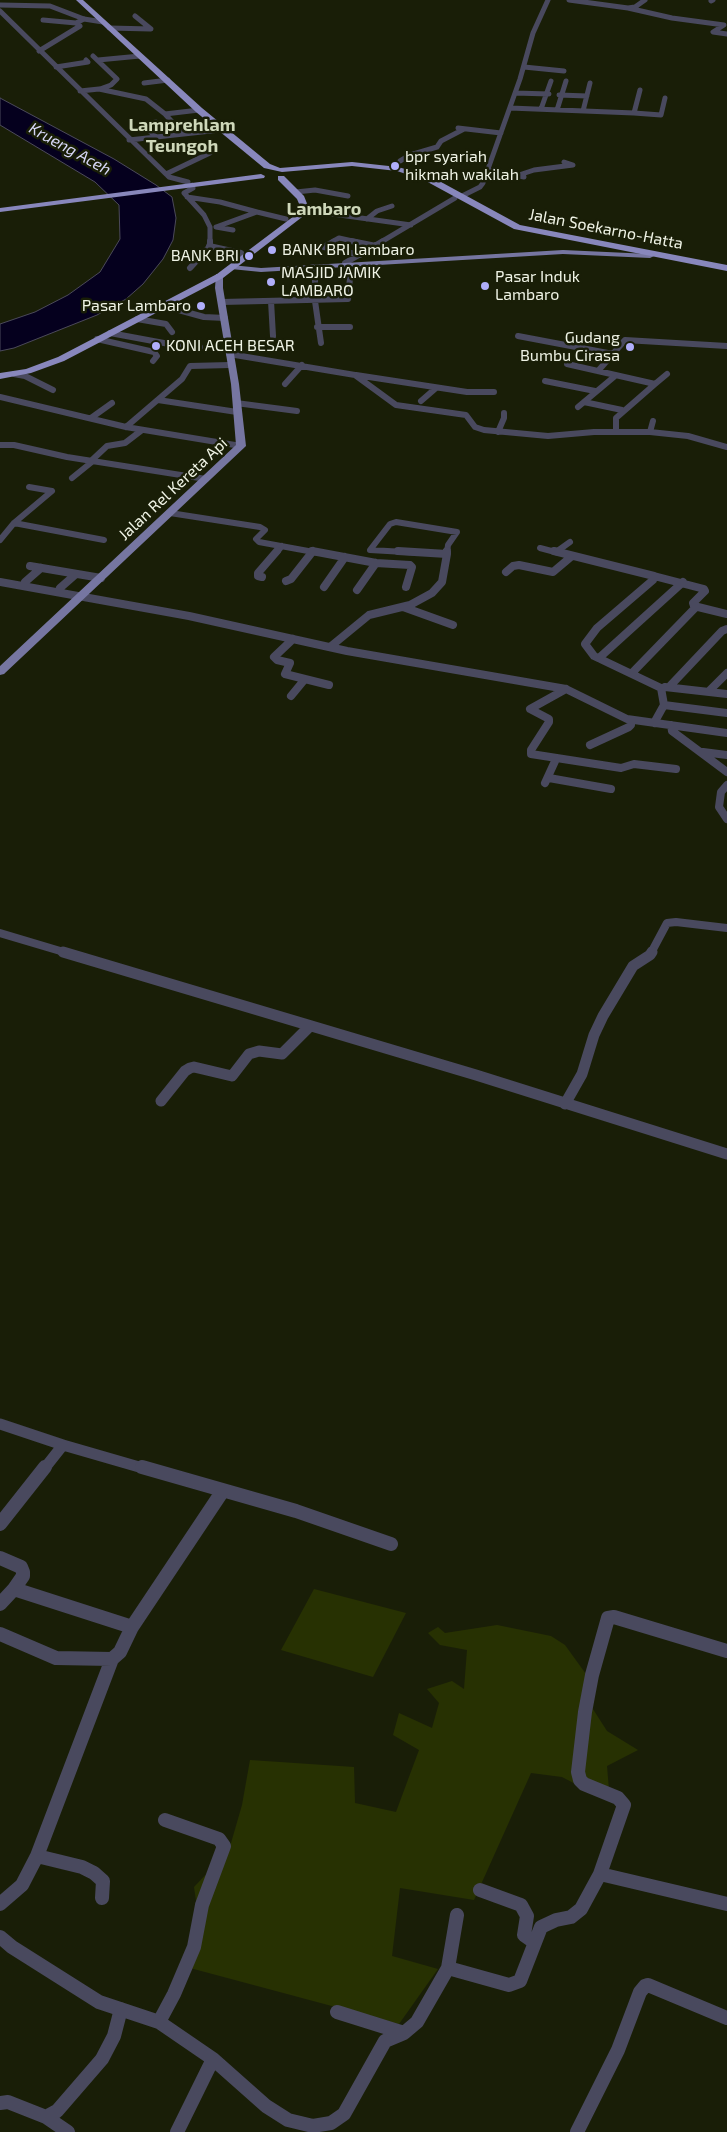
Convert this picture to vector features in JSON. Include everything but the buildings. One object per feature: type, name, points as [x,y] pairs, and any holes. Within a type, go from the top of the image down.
[{"type":"highway","points":[[79,0],[218,127],[255,163],[260,174]]},
{"type":"highway","points":[[0,375],[47,362],[200,287],[231,268],[299,217],[304,210],[302,198],[280,174],[218,127]]},
{"type":"highway","points":[[234,177],[251,171],[255,167],[255,163]]},
{"type":"highway","name":"Jalan Soekarno-Hatta","points":[[260,174],[280,174],[331,167],[380,168],[416,178],[459,197],[510,228],[725,269]]},
{"type":"highway","points":[[190,184],[260,174]]},
{"type":"highway","points":[[0,208],[260,174]]},
{"type":"highway","points":[[0,375],[14,374],[53,362],[97,340],[202,280],[241,253],[296,210],[295,199],[280,174]]},
{"type":"highway","name":"Jalan Soekarno-Hatta","points":[[479,209],[524,229],[725,269]]},
{"type":"main road","points":[[231,268],[261,270],[563,252],[650,256]]},
{"type":"main road","name":"Jalan Rel Kereta Api","points":[[0,672],[241,446],[242,440],[219,288],[219,276]]},
{"type":"main road","points":[[200,287],[219,288]]},
{"type":"street","points":[[222,302],[350,299],[350,273],[345,265],[459,197],[480,187],[489,170],[538,19],[548,0]]},
{"type":"street","points":[[569,0],[724,25],[713,32],[727,34]]},
{"type":"street","points":[[628,8],[635,7],[645,0]]},
{"type":"street","points":[[0,5],[58,8],[84,19],[106,25],[151,29],[135,16]]},
{"type":"street","points":[[22,10],[30,6]]},
{"type":"street","points":[[0,11],[129,140],[171,179],[190,184],[192,188],[184,193],[213,227],[233,230]]},
{"type":"street","points":[[6,17],[14,14]]},
{"type":"street","points":[[42,20],[76,23],[84,19]]},
{"type":"street","points":[[39,51],[78,28],[80,26],[76,23]]},
{"type":"street","points":[[93,56],[117,79],[111,85],[99,90]]},
{"type":"street","points":[[98,60],[140,56]]},
{"type":"street","points":[[56,66],[88,62],[86,60]]},
{"type":"street","points":[[524,67],[564,71]]},
{"type":"street","points":[[144,83],[168,80]]},
{"type":"street","points":[[541,109],[551,81]]},
{"type":"street","points":[[558,110],[560,95],[566,82]]},
{"type":"street","points":[[583,111],[590,83]]},
{"type":"street","points":[[80,91],[99,90],[146,99],[165,114],[184,134]]},
{"type":"street","points":[[634,113],[640,90]]},
{"type":"street","points":[[515,93],[587,96]]},
{"type":"street","points":[[119,102],[133,96]]},
{"type":"street","points":[[510,108],[661,114],[665,98]]},
{"type":"street","points":[[165,114],[199,110]]},
{"type":"street","points":[[156,122],[143,125],[156,137]]},
{"type":"street","points":[[129,140],[184,134],[218,127]]},
{"type":"street","points":[[455,127],[501,134]]},
{"type":"street","points":[[400,161],[410,155],[437,147],[441,141],[464,129]]},
{"type":"street","points":[[166,174],[210,153]]},
{"type":"street","points":[[518,175],[534,170],[573,165],[564,162]]},
{"type":"street","points":[[489,170],[529,178]]},
{"type":"street","points":[[296,192],[315,190],[348,196]]},
{"type":"street","points":[[187,197],[220,202],[286,219]]},
{"type":"street","points":[[367,218],[377,211],[392,206]]},
{"type":"street","points":[[304,210],[411,225]]},
{"type":"street","points":[[213,227],[257,212]]},
{"type":"street","points":[[190,268],[209,246],[213,227]]},
{"type":"street","points":[[360,255],[324,246],[339,238],[376,246]]},
{"type":"street","points":[[209,246],[241,253]]},
{"type":"street","points":[[312,267],[316,275],[314,301],[321,343]]},
{"type":"street","points":[[270,301],[272,336]]},
{"type":"street","points":[[164,306],[204,317],[225,318]]},
{"type":"street","points":[[132,320],[166,324],[172,332]]},
{"type":"street","points":[[317,327],[350,326]]},
{"type":"street","points":[[110,333],[180,346],[200,347]]},
{"type":"street","points":[[518,336],[613,354]]},
{"type":"street","points":[[527,346],[535,339]]},
{"type":"street","points":[[598,371],[625,340],[631,339],[692,346],[727,346]]},
{"type":"street","points":[[97,340],[154,352],[157,356],[153,361]]},
{"type":"street","points":[[229,354],[436,388],[467,392],[494,392]]},
{"type":"street","points":[[567,364],[655,384]]},
{"type":"street","points":[[126,427],[182,379],[191,366],[230,365]]},
{"type":"street","points":[[285,384],[302,365]]},
{"type":"street","points":[[14,374],[25,376],[53,390]]},
{"type":"street","points":[[616,432],[616,418],[622,410],[667,374]]},
{"type":"street","points":[[355,375],[396,405],[466,415],[475,427],[498,432],[548,436],[650,432],[685,436],[727,446]]},
{"type":"street","points":[[578,407],[615,376]]},
{"type":"street","points":[[546,380],[595,391]]},
{"type":"street","points":[[421,401],[436,388]]},
{"type":"street","points":[[0,396],[126,427],[241,446]]},
{"type":"street","points":[[158,400],[298,411]]},
{"type":"street","points":[[584,402],[622,410]]},
{"type":"street","points":[[92,418],[112,403]]},
{"type":"street","points":[[498,432],[504,418],[504,413]]},
{"type":"street","points":[[650,432],[653,421]]},
{"type":"street","points":[[685,436],[688,427]]},
{"type":"street","points":[[72,478],[107,446],[125,443],[142,430]]},
{"type":"street","points":[[0,445],[14,445],[92,461],[206,479]]},
{"type":"street","points":[[0,540],[14,523],[52,491],[29,487]]},
{"type":"street","points":[[170,513],[260,527],[265,530],[256,541],[376,563],[412,566],[406,587]]},
{"type":"street","points":[[330,647],[369,615],[417,601],[442,582],[447,554],[448,545],[457,532],[396,522],[390,524],[370,550],[447,554]]},
{"type":"street","points":[[14,523],[104,540]]},
{"type":"street","points":[[556,552],[570,542]]},
{"type":"street","points":[[262,577],[258,576],[258,573],[282,546]]},
{"type":"street","points":[[540,548],[683,582],[705,590],[693,605],[727,614]]},
{"type":"street","points":[[286,581],[291,579],[313,550]]},
{"type":"street","points":[[324,587],[345,556]]},
{"type":"street","points":[[506,572],[513,566],[519,565],[552,573],[572,556]]},
{"type":"street","points":[[357,590],[376,563]]},
{"type":"street","points":[[30,566],[101,578]]},
{"type":"street","points":[[25,582],[41,568]]},
{"type":"street","points":[[60,588],[76,574]]},
{"type":"street","points":[[654,576],[653,580],[597,628],[586,641],[585,647],[599,658],[665,687],[727,694]]},
{"type":"street","points":[[0,582],[189,616],[330,647],[566,689],[632,720],[727,733]]},
{"type":"street","points":[[599,658],[683,582]]},
{"type":"street","points":[[402,606],[453,625]]},
{"type":"street","points":[[632,672],[696,607]]},
{"type":"street","points":[[650,722],[664,705],[665,687],[726,628]]},
{"type":"street","points":[[293,639],[274,658],[290,663],[286,675],[329,685]]},
{"type":"street","points":[[709,691],[727,673]]},
{"type":"street","points":[[291,696],[305,679]]},
{"type":"street","points":[[566,689],[530,708],[549,722],[530,753],[556,759],[620,768],[634,764],[676,769]]},
{"type":"street","points":[[664,705],[727,713]]},
{"type":"street","points":[[590,745],[628,727],[632,720]]},
{"type":"street","points":[[671,725],[672,731],[727,772]]},
{"type":"street","points":[[701,752],[727,755]]},
{"type":"street","points":[[556,759],[547,781],[611,789]]},
{"type":"street","points":[[727,785],[721,792],[719,808],[727,819]]},
{"type":"street","points":[[565,1104],[582,1074],[594,1035],[603,1016],[633,966],[650,955],[667,923],[726,928]]},
{"type":"street","points":[[0,933],[166,981],[727,1154]]},
{"type":"street","points":[[161,1101],[190,1068],[194,1067],[232,1076],[249,1054],[259,1051],[282,1054],[310,1026]]},
{"type":"street","points":[[0,1424],[63,1445],[222,1492],[296,1511],[390,1544]]},
{"type":"street","points":[[0,1524],[63,1445]]},
{"type":"street","points":[[0,1904],[22,1885],[37,1856],[112,1659],[120,1652],[132,1627],[222,1492]]},
{"type":"street","points":[[0,1558],[21,1567],[24,1572],[14,1589],[0,1604]]},
{"type":"street","points":[[14,1589],[132,1627]]},
{"type":"street","points":[[448,1968],[496,1982],[509,1985],[516,1984],[520,1981],[541,1927],[556,1920],[571,1917],[580,1909],[600,1874],[624,1804],[618,1798],[584,1784],[580,1780],[578,1772],[592,1675],[608,1618],[614,1617],[727,1651]]},
{"type":"street","points":[[0,1634],[56,1658],[112,1659]]},
{"type":"street","points":[[159,2022],[174,1994],[194,1947],[202,1905],[224,1846],[220,1839],[165,1820]]},
{"type":"street","points":[[37,1856],[75,1865],[94,1873],[103,1881],[102,1898]]},
{"type":"street","points":[[600,1874],[727,1904]]},
{"type":"street","points":[[480,1890],[521,1906],[527,1916],[524,1935],[534,1942]]},
{"type":"street","points":[[0,1938],[98,2002],[159,2022],[213,2059],[266,2106],[288,2120],[301,2125],[322,2126],[338,2119],[350,2107],[384,2042],[404,2033],[417,2022],[448,1968],[457,1914]]},
{"type":"street","points":[[577,2132],[618,2050],[640,1992],[645,1986],[648,1985],[727,2018]]},
{"type":"street","points":[[46,2117],[62,2107],[102,2059],[114,2036],[121,2009]]},
{"type":"street","points":[[337,2012],[404,2033]]},
{"type":"street","points":[[177,2132],[213,2059]]},
{"type":"street","points":[[0,2103],[8,2102],[46,2117],[68,2132]]},
{"type":"green space","points":[[314,1589],[406,1613],[373,1677],[281,1650]]},
{"type":"green space","points":[[497,1625],[551,1636],[565,1645],[591,1681],[591,1706],[607,1731],[638,1750],[607,1766],[610,1802],[562,1777],[531,1773],[474,1900],[400,1888],[392,1956],[438,1969],[399,2024],[190,1968],[201,1935],[194,1887],[229,1850],[242,1805],[250,1760],[354,1767],[355,1803],[396,1812],[419,1750],[393,1735],[399,1713],[432,1728],[439,1703],[427,1689],[452,1681],[464,1689],[467,1650],[440,1645],[428,1633],[438,1627],[445,1633]]},
{"type":"water","name":"Krueng Aceh","points":[[0,98],[114,159],[156,185],[172,197],[176,218],[173,240],[163,259],[143,284],[126,299],[97,315],[14,348],[0,351],[0,324],[35,312],[68,295],[100,272],[120,239],[119,205],[95,182],[0,125]]},
{"type":"place","name":"bpr syariah hikmah wakilah","points":[[395,166]]},
{"type":"place","name":"BANK BRI lambaro","points":[[272,250]]},
{"type":"place","name":"BANK BRI","points":[[249,256]]},
{"type":"place","name":"MASJID JAMIK LAMBARO","points":[[271,282]]},
{"type":"place","name":"Pasar Induk Lambaro","points":[[485,286]]},
{"type":"place","name":"Pasar Lambaro","points":[[201,306]]},
{"type":"place","name":"KONI ACEH BESAR","points":[[156,346]]},
{"type":"place","name":"Gudang Bumbu Cirasa","points":[[630,347]]},
{"type":"district","name":"Lamprehlam Teungoh","points":[[182,135]]},
{"type":"district","name":"Lambaro","points":[[324,209]]}]
